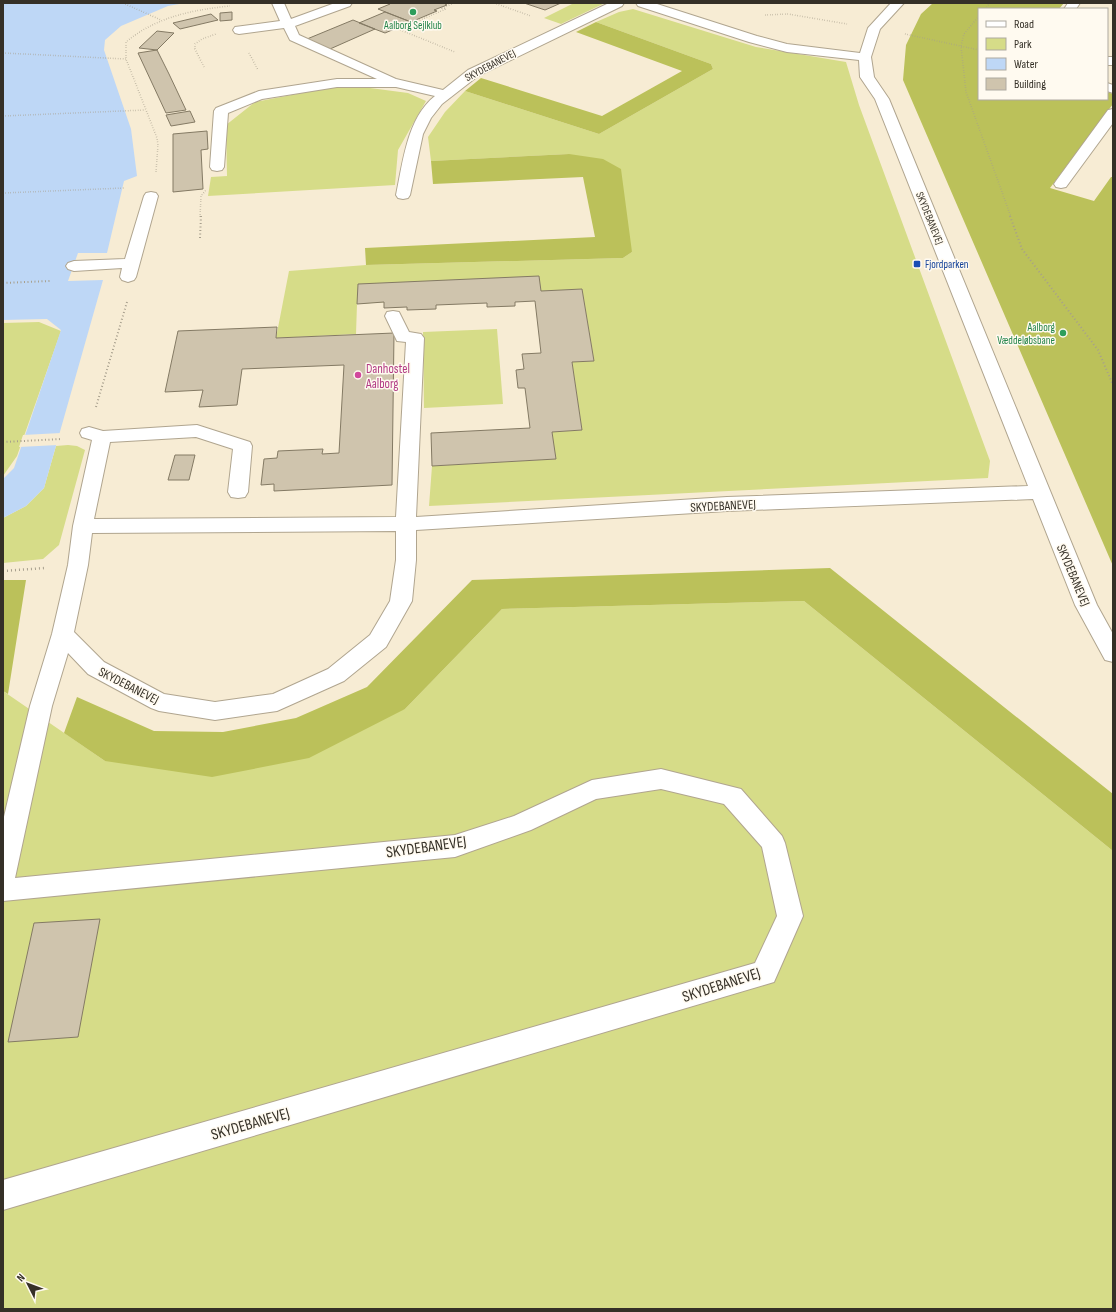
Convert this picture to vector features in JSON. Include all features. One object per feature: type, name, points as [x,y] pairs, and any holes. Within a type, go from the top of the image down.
[{"type":"street","points":[[278,3],[294,37],[396,83],[445,94]]},
{"type":"street","points":[[239,30],[287,24],[346,3]]},
{"type":"street","name":"SKYDEBANEVEJ","points":[[403,195],[416,134],[425,117],[437,101],[473,72],[618,3]]},
{"type":"street","points":[[642,3],[753,39],[786,48],[865,57]]},
{"type":"street","name":"SKYDEBANEVEJ","points":[[898,3],[874,28],[865,57],[867,77],[882,99],[1086,605],[1113,654]]},
{"type":"street","points":[[217,167],[221,111],[259,94],[337,83],[396,83]]},
{"type":"street","points":[[1061,184],[1113,113]]},
{"type":"street","points":[[74,266],[130,270],[153,191]]},
{"type":"street","points":[[393,316],[403,337],[415,338],[406,524]]},
{"type":"street","points":[[3,876],[7,838],[41,706],[63,634],[78,565],[95,435],[197,431],[243,446],[238,492]]},
{"type":"street","name":"SKYDEBANEVEJ","points":[[83,526],[406,524],[727,504],[1040,492]]},
{"type":"street","name":"SKYDEBANEVEJ","points":[[63,634],[96,668],[158,702],[215,711],[277,702],[336,675],[378,641],[401,601],[406,560],[406,524]]},
{"type":"street","name":"SKYDEBANEVEJ","points":[[3,890],[456,846],[522,823],[592,790],[661,779],[732,796],[773,843],[790,916],[764,973],[3,1195]]},
{"type":"path","points":[[123,3],[162,20]]},
{"type":"path","points":[[225,3],[228,6]]},
{"type":"path","points":[[454,3],[442,8],[446,9],[398,29],[487,65]]},
{"type":"path","points":[[3,192],[153,191],[158,145],[126,59],[126,42],[134,34],[162,20],[189,12],[234,6]]},
{"type":"path","points":[[765,15],[788,14],[874,28],[978,50]]},
{"type":"path","points":[[978,17],[964,34],[960,46],[966,92],[1022,249],[1098,350],[1113,385]]},
{"type":"path","points":[[204,67],[195,44],[202,38],[239,30]]},
{"type":"path","points":[[3,53],[126,59]]},
{"type":"path","points":[[3,116],[145,110]]},
{"type":"path","points":[[200,238],[201,196],[206,190],[207,178],[217,167]]},
{"type":"path","points":[[95,435],[133,280],[130,270]]},
{"type":"path","points":[[3,442],[69,439]]},
{"type":"path","points":[[3,570],[78,565]]},
{"type":"green space","points":[[574,3],[605,3],[561,24],[544,18]]},
{"type":"green space","name":"Aalborg Væddeløbsbane","points":[[933,3],[1064,3],[1060,8],[978,8],[978,100],[1108,100],[1108,92],[1113,94],[1113,104],[1050,188],[1094,201],[1111,177],[1113,177],[1113,566],[903,80],[906,45],[921,14]]},
{"type":"green space","points":[[633,9],[756,47],[846,62],[859,105],[990,461],[988,478],[429,506],[432,466],[555,459],[552,432],[582,430],[572,362],[594,361],[582,289],[357,304],[356,334],[276,338],[289,271],[366,265],[623,258],[632,252],[569,154],[431,161],[428,137],[445,112],[465,91],[599,134],[713,69],[711,64],[596,22],[619,12]]},
{"type":"green space","points":[[596,22],[711,64],[713,69],[599,134],[465,91],[481,78],[602,116],[682,71],[576,32]]},
{"type":"green space","points":[[355,86],[408,93],[426,101],[398,150],[395,185],[208,196],[211,177],[227,176],[226,125],[255,102],[328,88]]},
{"type":"green space","points":[[569,154],[603,159],[621,169],[632,252],[623,258],[366,265],[365,248],[595,237],[583,177],[433,184],[431,161]]},
{"type":"green space","points":[[39,322],[61,331],[17,456],[3,476],[3,323]]},
{"type":"green space","points":[[497,329],[503,404],[424,408],[423,332]]},
{"type":"green space","points":[[56,446],[77,446],[85,450],[59,545],[43,559],[3,563],[3,518],[26,506],[44,488]]},
{"type":"green space","points":[[830,568],[1113,794],[1113,851],[804,601],[502,609],[405,709],[309,758],[212,777],[105,761],[64,733],[77,697],[154,731],[223,732],[296,718],[367,687],[472,580]]},
{"type":"green space","points":[[3,580],[26,580],[8,694],[3,691]]},
{"type":"green space","points":[[804,601],[1113,851],[1113,1309],[3,1309],[3,691],[105,761],[405,709],[502,609]]},
{"type":"water","points":[[3,3],[185,3],[168,6],[121,26],[105,40],[104,50],[131,129],[137,176],[124,181],[107,253],[78,253],[68,281],[103,280],[44,488],[26,506],[3,518],[3,479],[14,468],[61,330],[47,319],[3,320]]},
{"type":"pier","points":[[61,433],[58,445],[19,447],[23,435]]},
{"type":"building","points":[[386,3],[447,3],[445,4],[447,5],[411,22],[378,9],[390,4]]},
{"type":"building","points":[[524,3],[561,3],[545,10]]},
{"type":"building","points":[[232,12],[232,20],[220,21],[220,13]]},
{"type":"building","points":[[385,12],[411,22],[385,33],[359,23]]},
{"type":"building","points":[[211,14],[218,20],[180,29],[173,23]]},
{"type":"building","points":[[353,20],[375,29],[330,49],[307,39]]},
{"type":"building","points":[[157,31],[174,33],[157,50],[139,48]]},
{"type":"building","points":[[157,50],[186,110],[166,113],[138,53]]},
{"type":"building","points":[[190,111],[195,122],[171,126],[166,115]]},
{"type":"building","points":[[207,131],[208,149],[201,150],[203,189],[173,192],[173,134]]},
{"type":"building","points":[[539,276],[541,291],[582,289],[594,361],[572,362],[582,430],[552,432],[556,459],[432,466],[431,433],[530,428],[525,388],[518,388],[516,370],[524,369],[522,354],[541,353],[535,301],[515,302],[515,306],[487,307],[487,303],[436,305],[436,309],[407,310],[407,307],[384,308],[384,302],[357,304],[358,284]]},
{"type":"building","points":[[277,327],[276,338],[394,333],[392,485],[274,491],[274,484],[261,485],[264,459],[277,458],[278,451],[323,449],[322,454],[339,453],[344,365],[242,369],[237,405],[199,407],[203,390],[165,392],[178,331]]},
{"type":"building","points":[[175,455],[195,455],[189,480],[168,480]]},
{"type":"building","points":[[100,919],[78,1037],[8,1042],[34,923]]},
{"type":"place","name":"Aalborg Sejlklub","points":[[413,12]]},
{"type":"place","name":"Fjordparken","points":[[917,264]]},
{"type":"place","name":"Aalborg Væddeløbsbane","points":[[1063,333]]},
{"type":"place","name":"Danhostel Aalborg","points":[[358,375]]}]
